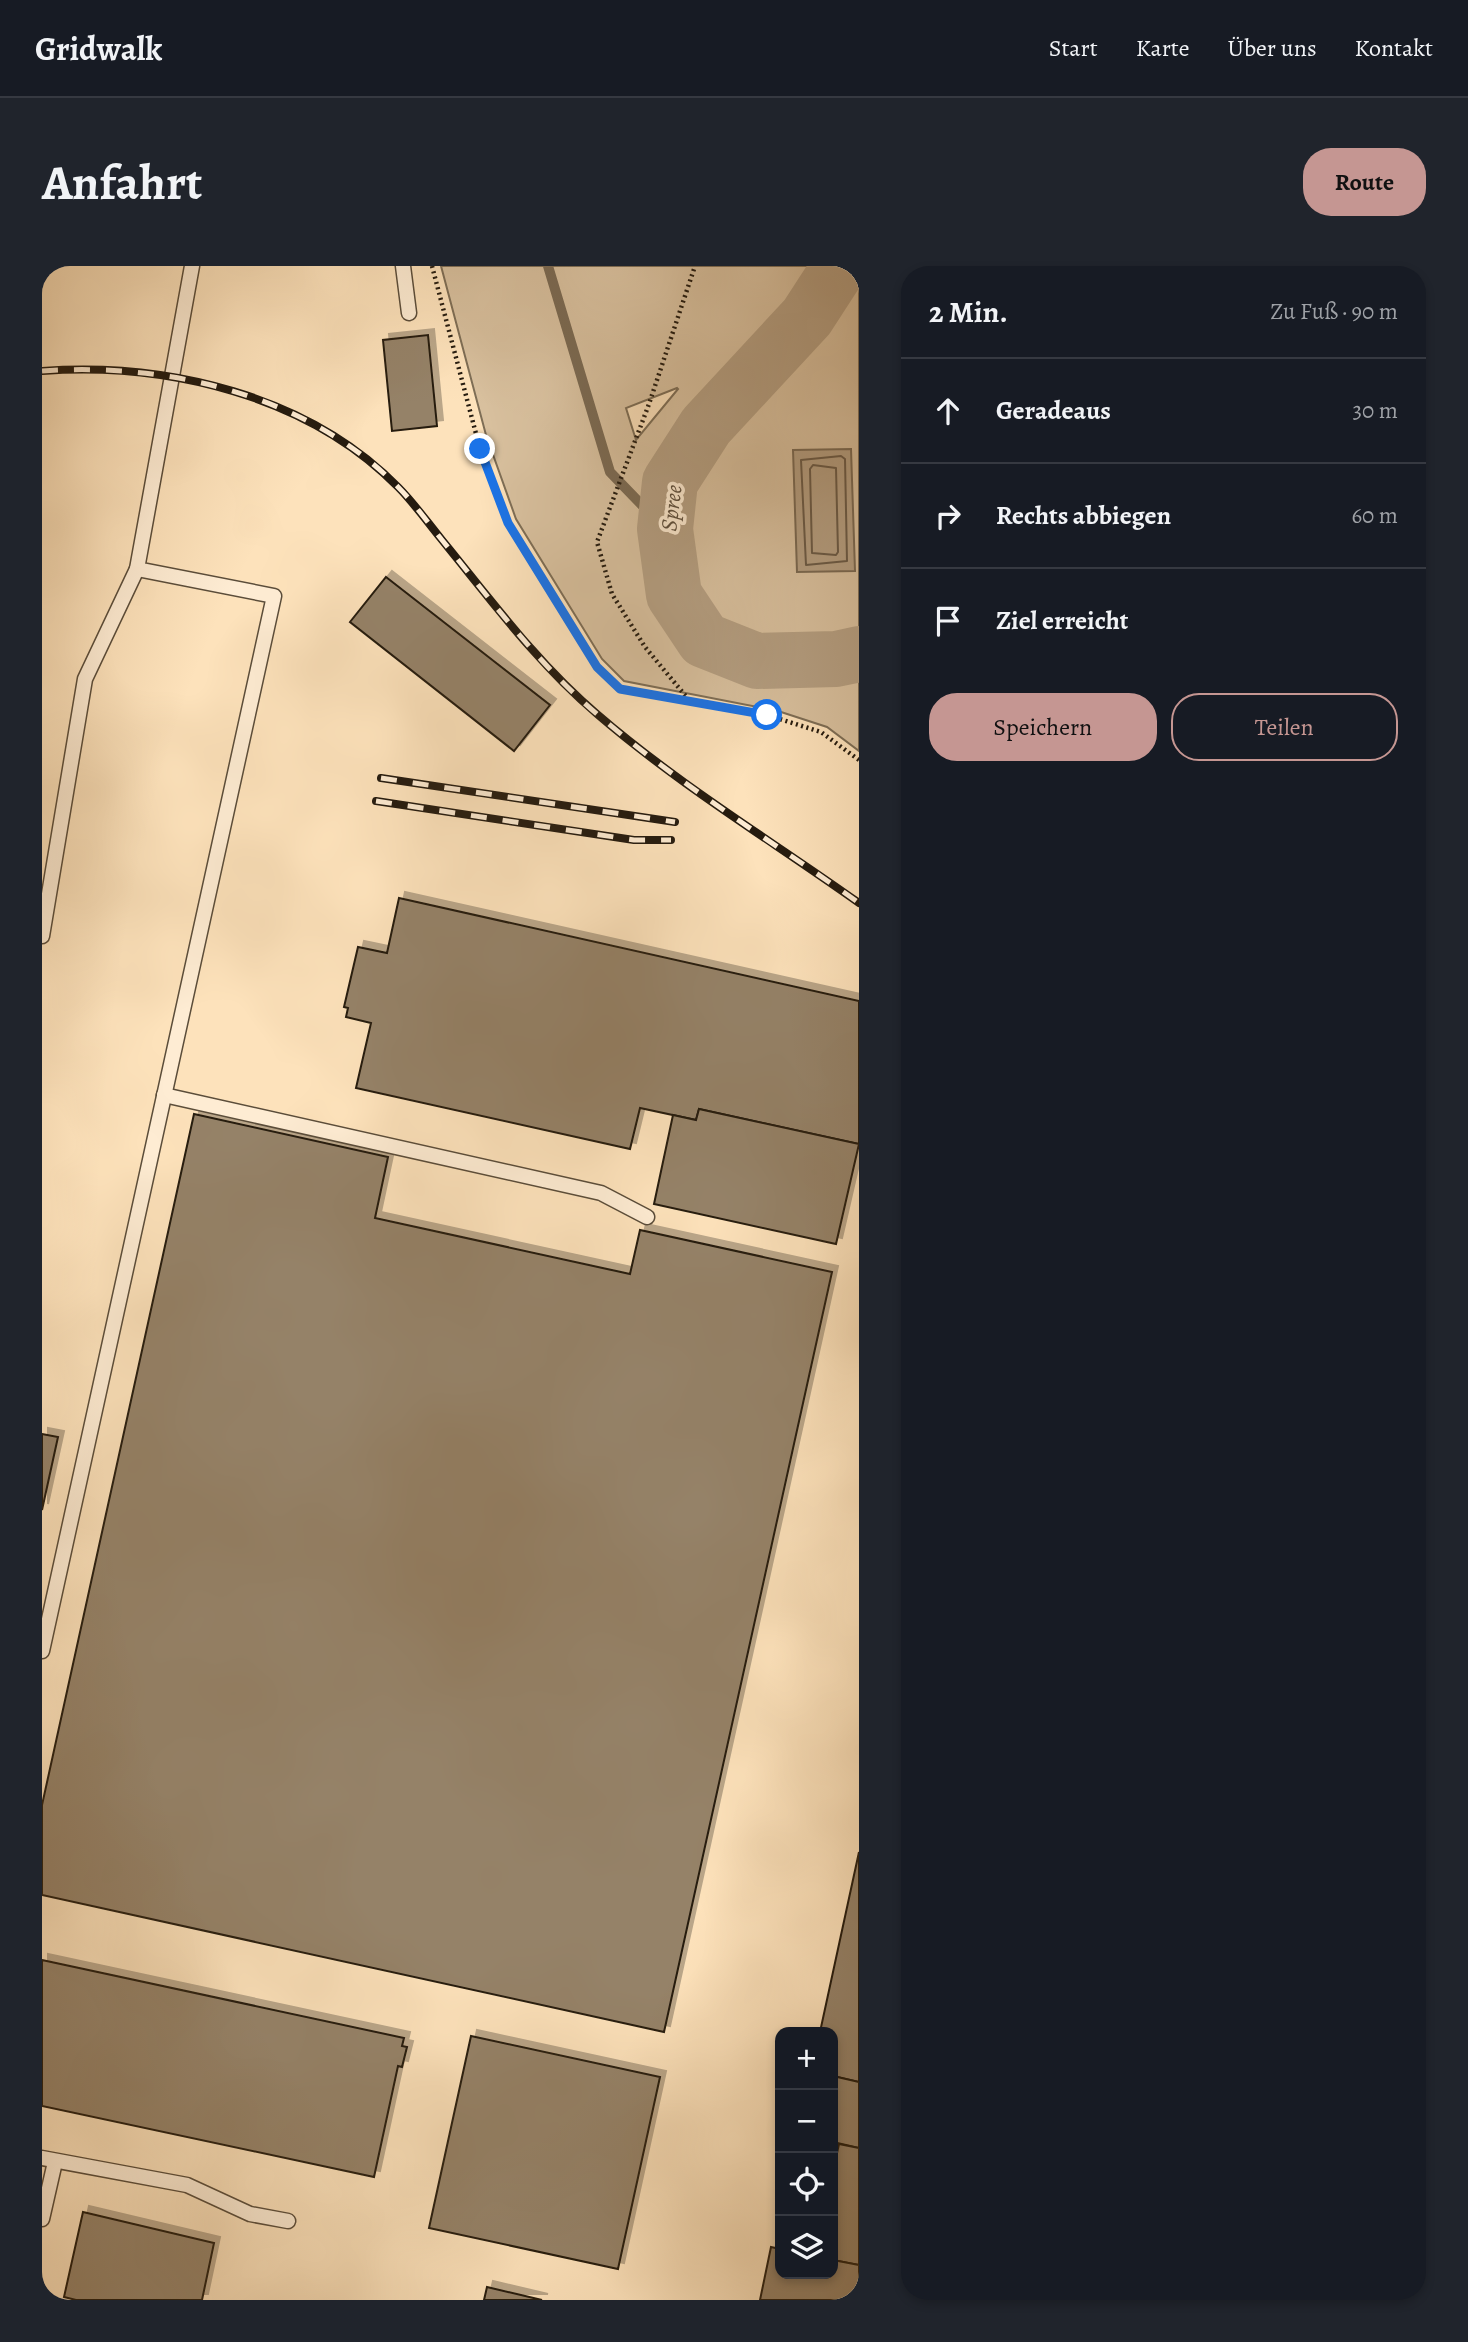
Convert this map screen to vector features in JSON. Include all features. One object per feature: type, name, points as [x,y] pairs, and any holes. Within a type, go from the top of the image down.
[{"type":"lane","points":[[42,936],[85,679],[137,569],[192,266]]},
{"type":"lane","points":[[403,266],[409,313]]},
{"type":"lane","points":[[42,1651],[274,596],[137,569]]},
{"type":"lane","points":[[164,1095],[601,1194],[647,1217]]},
{"type":"lane","points":[[42,2219],[48,2160],[187,2185],[250,2214],[288,2221]]},
{"type":"path","points":[[432,266],[480,449],[508,523],[597,667],[620,689],[767,715],[821,732],[859,760]]},
{"type":"path","points":[[690,701],[645,647],[612,594],[597,542],[695,266]]},
{"type":"shaded area","points":[[441,266],[859,266],[859,751],[827,727],[778,711],[624,681],[602,659],[516,519],[486,435]],"holes":[[[678,389],[636,440],[626,408]]]},
{"type":"water","points":[[851,449],[855,571],[797,572],[793,450]]},
{"type":"building","points":[[428,335],[437,426],[392,431],[383,340]]},
{"type":"building","points":[[386,577],[550,705],[514,751],[350,622]]},
{"type":"building","points":[[399,898],[859,1001],[859,1144],[699,1109],[696,1120],[640,1108],[630,1149],[356,1088],[371,1023],[346,1017],[348,1008],[344,1007],[358,947],[387,953]]},
{"type":"building","points":[[699,1109],[859,1144],[836,1244],[654,1204],[673,1115],[696,1120]]},
{"type":"building","points":[[194,1114],[388,1157],[375,1218],[630,1274],[640,1230],[832,1272],[664,2032],[42,1895],[42,1805]]},
{"type":"building","points":[[42,1434],[58,1437],[42,1510]]},
{"type":"building","points":[[859,1852],[859,2082],[838,2077],[838,2027],[821,2027]]},
{"type":"building","points":[[42,1960],[404,2038],[402,2046],[407,2047],[402,2067],[398,2066],[374,2177],[42,2106]]},
{"type":"building","points":[[471,2036],[660,2077],[618,2269],[429,2228]]},
{"type":"building","points":[[838,2077],[859,2082],[859,2148],[838,2143]]},
{"type":"building","points":[[839,2144],[859,2148],[859,2265],[838,2261]]},
{"type":"building","points":[[83,2212],[214,2243],[202,2300],[76,2300],[64,2297]]},
{"type":"building","points":[[771,2247],[775,2248],[775,2279],[838,2279],[838,2261],[859,2265],[859,2300],[760,2300]]},
{"type":"building","points":[[487,2287],[542,2300],[484,2300]]},
{"type":"waterway","points":[[548,266],[610,472],[665,529]]},
{"type":"waterway","name":"Spree","points":[[840,266],[807,317],[706,426],[670,482],[665,529],[674,595],[704,640],[757,661],[836,659],[859,654]]},
{"type":"railway","points":[[42,371],[138,372],[186,379],[233,391],[279,407],[322,429],[362,455],[415,506],[535,653],[575,695],[660,764],[859,903]]},
{"type":"railway","points":[[381,778],[675,822]]},
{"type":"railway","points":[[376,801],[634,840],[671,840]]},
{"type":"route","points":[[480,449],[508,523],[597,667],[620,689],[767,715]]}]
